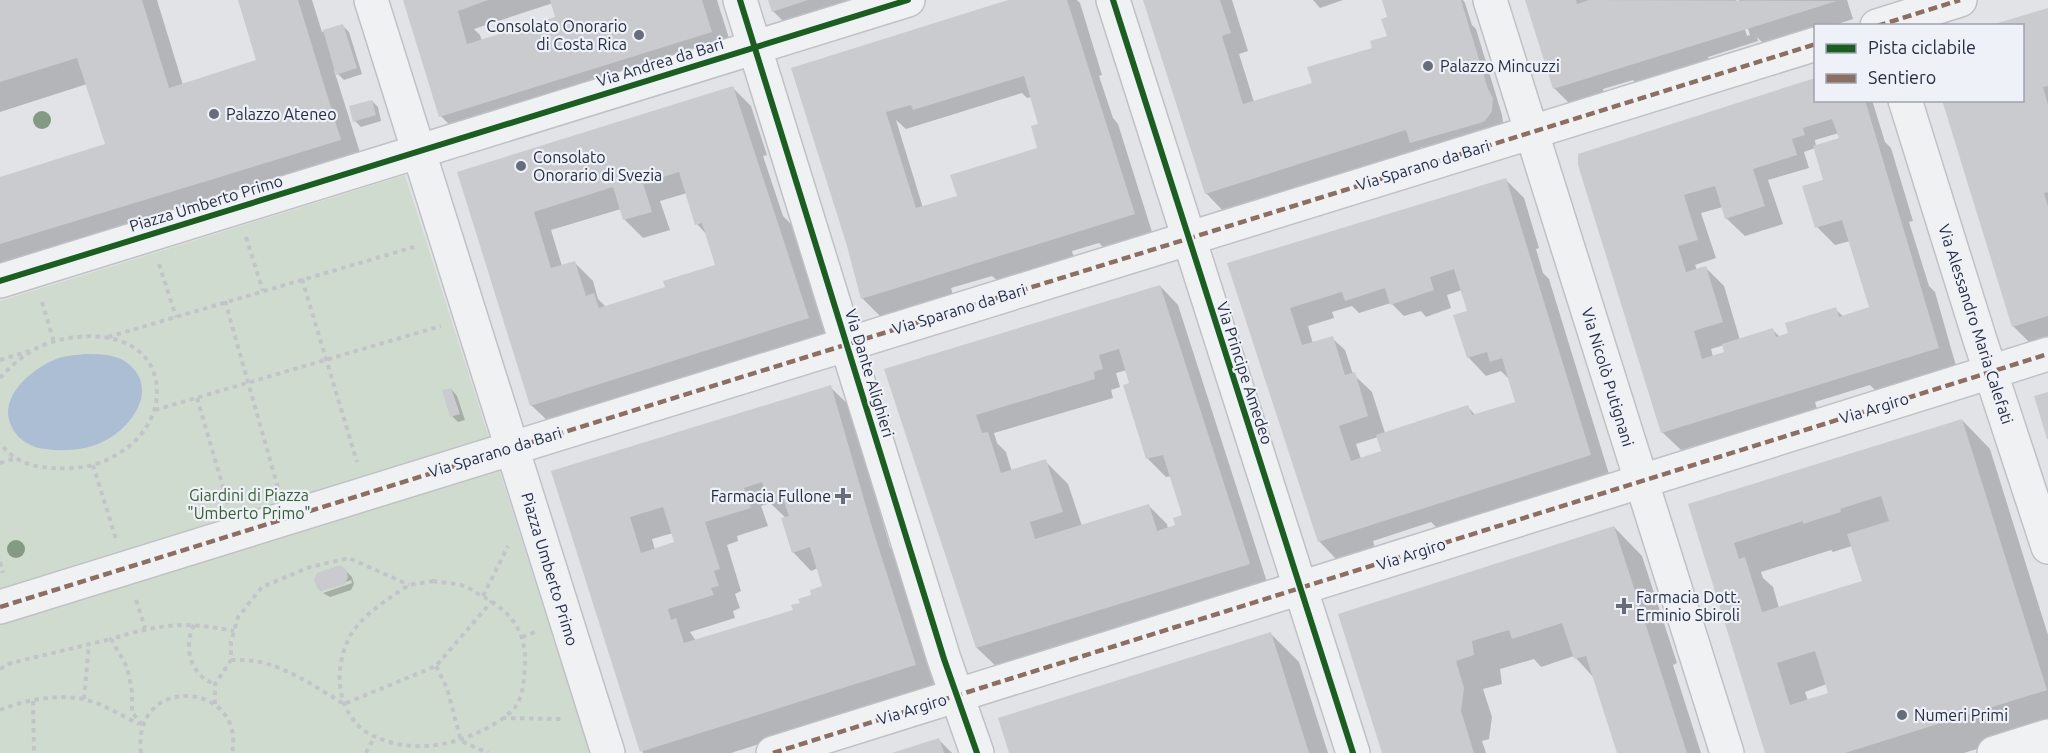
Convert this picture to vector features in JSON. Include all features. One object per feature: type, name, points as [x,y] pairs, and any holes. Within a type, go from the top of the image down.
[{"type":"street","points":[[371,0],[419,150]]},
{"type":"street","name":"Via Dante Alighieri","points":[[740,0],[957,696],[977,753]]},
{"type":"street","name":"Via Andrea da Bari","points":[[419,150],[908,0]]},
{"type":"street","name":"Via Principe Amedeo","points":[[1113,0],[1353,753]]},
{"type":"street","name":"Via Nicolò Putignani","points":[[1490,0],[1727,753]]},
{"type":"street","points":[[1879,19],[1960,0]]},
{"type":"street","name":"Via Sparano da Bari","points":[[0,607],[1814,44]]},
{"type":"street","name":"Via Alessandro Maria Calefati","points":[[1906,102],[2048,547]]},
{"type":"street","name":"Piazza Umberto Primo","points":[[0,281],[419,150],[608,753]]},
{"type":"street","name":"Via Argiro","points":[[773,753],[2048,354]]},
{"type":"street","points":[[1994,753],[2048,736]]},
{"type":"path","points":[[245,234],[263,291]]},
{"type":"path","points":[[107,338],[424,244]]},
{"type":"path","points":[[158,261],[176,317]]},
{"type":"path","points":[[302,279],[366,493]]},
{"type":"path","points":[[40,296],[54,342]]},
{"type":"path","points":[[225,302],[286,518]]},
{"type":"path","points":[[154,411],[449,323]]},
{"type":"path","points":[[0,360],[75,337],[107,338],[121,341],[145,357],[154,370],[157,386],[157,404],[154,411],[141,435],[126,449],[93,465],[80,468],[43,467],[14,459],[0,463]]},
{"type":"path","points":[[0,378],[35,349]]},
{"type":"path","points":[[197,398],[237,533]]},
{"type":"path","points":[[0,443],[14,459]]},
{"type":"path","points":[[483,596],[510,543]]},
{"type":"path","points":[[215,704],[215,684],[231,660],[231,642],[238,617],[262,587],[320,565],[349,558],[409,586]]},
{"type":"path","points":[[433,581],[464,586],[492,601],[516,622],[526,654],[524,682],[516,707],[494,725],[461,741],[420,751],[384,744],[363,729],[346,713],[339,688],[342,658],[350,637],[367,616],[409,586],[433,581]]},
{"type":"path","points":[[344,704],[436,666],[492,601]]},
{"type":"path","points":[[0,669],[11,663],[89,645],[145,628],[177,624],[234,631]]},
{"type":"path","points":[[194,625],[189,635],[194,669],[215,684]]},
{"type":"path","points":[[111,639],[127,668],[132,691],[132,712],[142,725]]},
{"type":"path","points":[[84,699],[89,645]]},
{"type":"path","points":[[231,660],[255,661],[273,666],[308,682],[344,704]]},
{"type":"path","points":[[436,666],[447,688],[461,741]]},
{"type":"path","points":[[141,753],[139,740],[142,725],[149,713],[159,702],[173,696],[187,694],[201,697],[215,704],[224,713],[233,737],[232,753]]},
{"type":"path","points":[[0,710],[33,701],[61,698],[84,699],[142,725]]},
{"type":"path","points":[[33,701],[34,753]]},
{"type":"path","points":[[501,718],[566,720]]},
{"type":"path","points":[[366,753],[375,738]]},
{"type":"path","points":[[461,741],[488,753]]},
{"type":"green space","name":"Giardini di Piazza \"Umberto Primo\"","points":[[405,175],[590,753],[0,753],[0,301]]},
{"type":"water","points":[[86,354],[117,357],[136,372],[141,382],[142,393],[140,404],[134,414],[118,432],[101,443],[86,448],[46,449],[28,444],[18,436],[9,420],[8,410],[16,390],[40,367],[66,356]]},
{"type":"building","name":"Palazzo Ateneo","points":[[0,0],[142,0],[169,88],[256,60],[238,0],[298,0],[341,140],[0,244],[0,177],[105,144],[77,58],[0,82]]},
{"type":"building","points":[[403,0],[488,0],[458,11],[467,44],[555,17],[550,0],[702,0],[712,32],[439,117]]},
{"type":"building","points":[[768,0],[808,0],[772,12]]},
{"type":"building","points":[[1008,0],[1067,0],[1135,214],[861,299],[847,246],[791,68]],"holes":[[[1024,76],[1038,124],[1031,126],[1037,148],[950,175],[957,196],[916,208],[886,112],[911,105],[913,110]]]},
{"type":"building","points":[[1143,0],[1220,0],[1231,33],[1222,36],[1243,104],[1312,83],[1307,67],[1372,48],[1370,41],[1387,36],[1381,19],[1387,17],[1382,0],[1461,0],[1488,89],[1493,98],[1492,111],[1485,121],[1480,123],[1410,143],[1406,130],[1205,194]]},
{"type":"building","points":[[1525,0],[1576,0],[1577,4],[1589,0],[1837,1],[1553,89]]},
{"type":"building","points":[[2048,8],[2048,86],[2043,87],[2048,105],[2048,192],[2044,193],[2048,207],[2048,316],[2012,327],[1943,102],[2024,102],[2024,24],[1994,24]]},
{"type":"building","points":[[343,24],[357,68],[336,75],[323,30]]},
{"type":"building","points":[[1814,78],[1814,102],[1866,102],[1939,348],[1661,433],[1578,165],[1578,154]],"holes":[[[1832,119],[1839,138],[1813,146],[1823,180],[1802,186],[1815,228],[1842,220],[1869,307],[1839,317],[1836,307],[1785,323],[1788,333],[1776,337],[1773,328],[1722,344],[1724,352],[1702,359],[1694,331],[1723,322],[1706,266],[1686,272],[1678,246],[1698,240],[1684,195],[1715,186],[1725,219],[1765,206],[1753,169],[1797,155],[1792,139],[1805,135],[1803,128]]]},
{"type":"building","points":[[733,86],[809,318],[530,406],[457,172]],"holes":[[[679,172],[695,225],[702,223],[715,265],[663,281],[665,287],[599,308],[594,293],[586,296],[575,261],[551,268],[534,212],[613,187],[623,220],[652,212],[643,183]]]},
{"type":"building","points":[[372,100],[376,115],[353,122],[349,106]]},
{"type":"building","points":[[1506,178],[1591,455],[1318,542],[1227,263]],"holes":[[[1454,269],[1467,311],[1453,315],[1467,358],[1487,352],[1490,362],[1502,358],[1515,402],[1472,415],[1468,405],[1376,435],[1381,451],[1351,461],[1339,426],[1368,416],[1355,372],[1345,375],[1333,336],[1302,345],[1290,308],[1342,292],[1345,301],[1385,288],[1390,305],[1434,290],[1430,277]]]},
{"type":"building","points":[[1160,285],[1250,564],[976,648],[884,369]],"holes":[[[1119,349],[1129,383],[1123,385],[1146,459],[1163,455],[1182,515],[1173,518],[1175,525],[1157,531],[1149,504],[1035,539],[1030,522],[1063,512],[1046,459],[1001,473],[988,432],[982,433],[976,415],[1095,379],[1094,372],[1103,369],[1099,355]]]},
{"type":"building","points":[[831,385],[872,527],[916,665],[640,752],[551,471]],"holes":[[[762,482],[769,504],[783,499],[789,516],[781,518],[792,553],[810,547],[822,586],[810,590],[811,595],[798,599],[800,603],[791,605],[793,610],[684,643],[676,618],[671,620],[668,609],[714,595],[711,588],[719,586],[714,571],[720,569],[705,522],[751,508],[744,488]],[[663,507],[674,542],[641,553],[630,517]]]},
{"type":"building","points":[[451,388],[460,414],[450,417],[442,390]]},
{"type":"building","points":[[2048,392],[2048,439],[2047,439],[2034,396]]},
{"type":"building","points":[[1962,419],[2047,690],[1845,753],[1765,753],[1688,504]],"holes":[[[1881,496],[1889,521],[1847,534],[1862,581],[1762,612],[1745,557],[1739,559],[1734,543],[1803,521],[1803,524],[1841,512],[1840,509]],[[1815,651],[1828,693],[1790,705],[1777,663]]]},
{"type":"building","points":[[1614,526],[1687,753],[1617,753],[1586,656],[1574,659],[1562,623],[1512,639],[1509,630],[1472,641],[1474,655],[1456,661],[1464,688],[1461,711],[1474,753],[1382,753],[1338,614]]},
{"type":"building","points":[[340,565],[346,569],[348,577],[345,584],[322,591],[317,588],[314,579],[317,573]]},
{"type":"building","points":[[1271,632],[1309,753],[1009,753],[998,718]]},
{"type":"building","points":[[939,738],[944,753],[892,753]]},
{"type":"marked path","points":[[1883,24],[1960,0]]},
{"type":"marked path","points":[[0,607],[1814,45]]},
{"type":"marked path","points":[[773,753],[2048,354]]},
{"type":"cycle path","points":[[740,0],[944,659],[977,753]]},
{"type":"cycle path","points":[[0,281],[908,0]]},
{"type":"cycle path","points":[[1113,0],[1353,753]]},
{"type":"place","name":"Consolato Onorario di Costa Rica","points":[[639,35]]},
{"type":"place","name":"Palazzo Mincuzzi","points":[[1428,66]]},
{"type":"place","name":"Palazzo Ateneo","points":[[214,114]]},
{"type":"place","name":"Consolato Onorario di Svezia","points":[[521,166]]},
{"type":"place","name":"Farmacia Fullone","points":[[843,496]]},
{"type":"place","name":"Farmacia Dott. Erminio Sbiroli","points":[[1624,606]]},
{"type":"place","name":"Numeri Primi","points":[[1902,715]]}]
